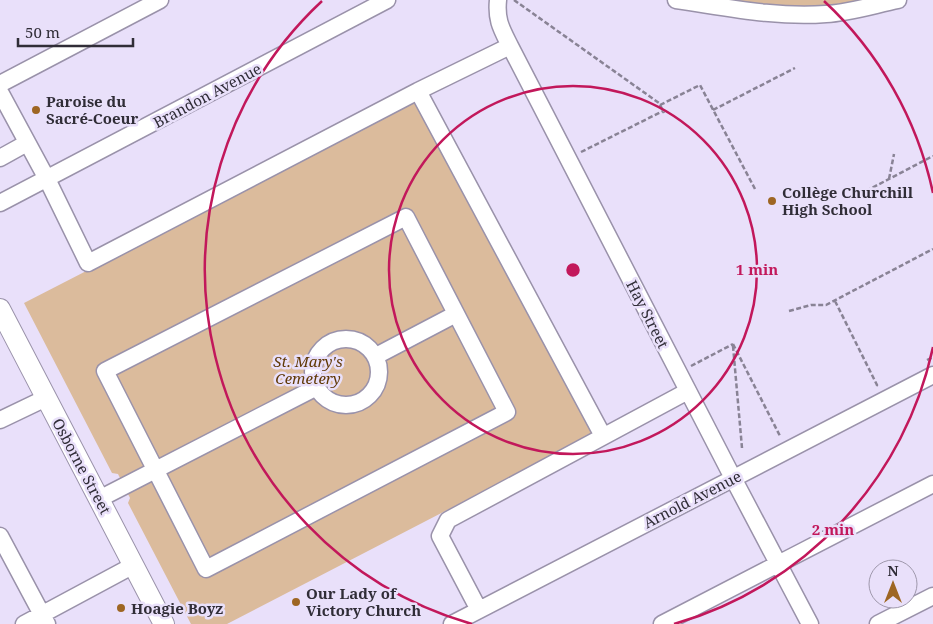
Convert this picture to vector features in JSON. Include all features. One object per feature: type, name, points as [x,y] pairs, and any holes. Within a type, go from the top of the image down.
[{"type":"main road","name":"Osborne Street","points":[[0,309],[164,624]]},
{"type":"street","points":[[0,84],[160,0]]},
{"type":"street","name":"Brandon Avenue","points":[[1,199],[47,179],[387,0]]},
{"type":"street","name":"Hay Street","points":[[498,0],[496,14],[510,46],[810,624]]},
{"type":"street","points":[[676,0],[700,2],[754,12],[795,15],[827,14],[898,0]]},
{"type":"street","points":[[0,92],[47,179],[88,263],[418,91],[510,46]]},
{"type":"street","points":[[418,91],[603,436]]},
{"type":"street","points":[[0,158],[27,143]]},
{"type":"street","points":[[406,217],[507,412],[206,569],[156,470],[105,371],[406,217]]},
{"type":"street","points":[[376,356],[456,314]]},
{"type":"street","points":[[348,338],[359,341],[369,347],[376,356],[379,366],[378,381],[370,395],[362,401],[352,404],[332,401],[323,395],[317,387],[314,376],[314,364],[318,354],[326,345],[336,340],[348,338]]},
{"type":"street","name":"Arnold Avenue","points":[[452,624],[933,375]]},
{"type":"street","points":[[99,499],[317,387]]},
{"type":"street","points":[[479,610],[440,536],[448,520],[688,391]]},
{"type":"street","points":[[0,420],[46,398]]},
{"type":"street","points":[[662,624],[933,484]]},
{"type":"street","points":[[0,536],[44,619]]},
{"type":"street","points":[[24,624],[44,619],[134,566]]},
{"type":"street","points":[[878,624],[933,596]]},
{"type":"path","points":[[514,0],[660,105],[663,112],[568,158]]},
{"type":"path","points":[[713,110],[795,68]]},
{"type":"path","points":[[660,105],[700,85],[755,189]]},
{"type":"path","points":[[889,179],[894,154]]},
{"type":"path","points":[[866,191],[933,156]]},
{"type":"path","points":[[789,312],[811,305],[826,305],[933,249]]},
{"type":"path","points":[[835,301],[877,386],[868,390]]},
{"type":"path","points":[[679,373],[733,344]]},
{"type":"path","points":[[733,344],[780,436]]},
{"type":"path","points":[[733,344],[742,448]]},
{"type":"green space","points":[[676,0],[898,0],[827,14]]},
{"type":"green space","name":"St. Mary's Cemetery","points":[[419,100],[594,434],[227,624],[191,624],[128,503],[130,498],[118,474],[112,473],[24,303]]},
{"type":"place","name":"Paroise du Sacré-Coeur","points":[[36,110]]},
{"type":"place","name":"Collège Churchill High School","points":[[772,201]]},
{"type":"place","name":"Our Lady of Victory Church","points":[[296,602]]},
{"type":"place","name":"Hoagie Boyz","points":[[121,608]]}]
